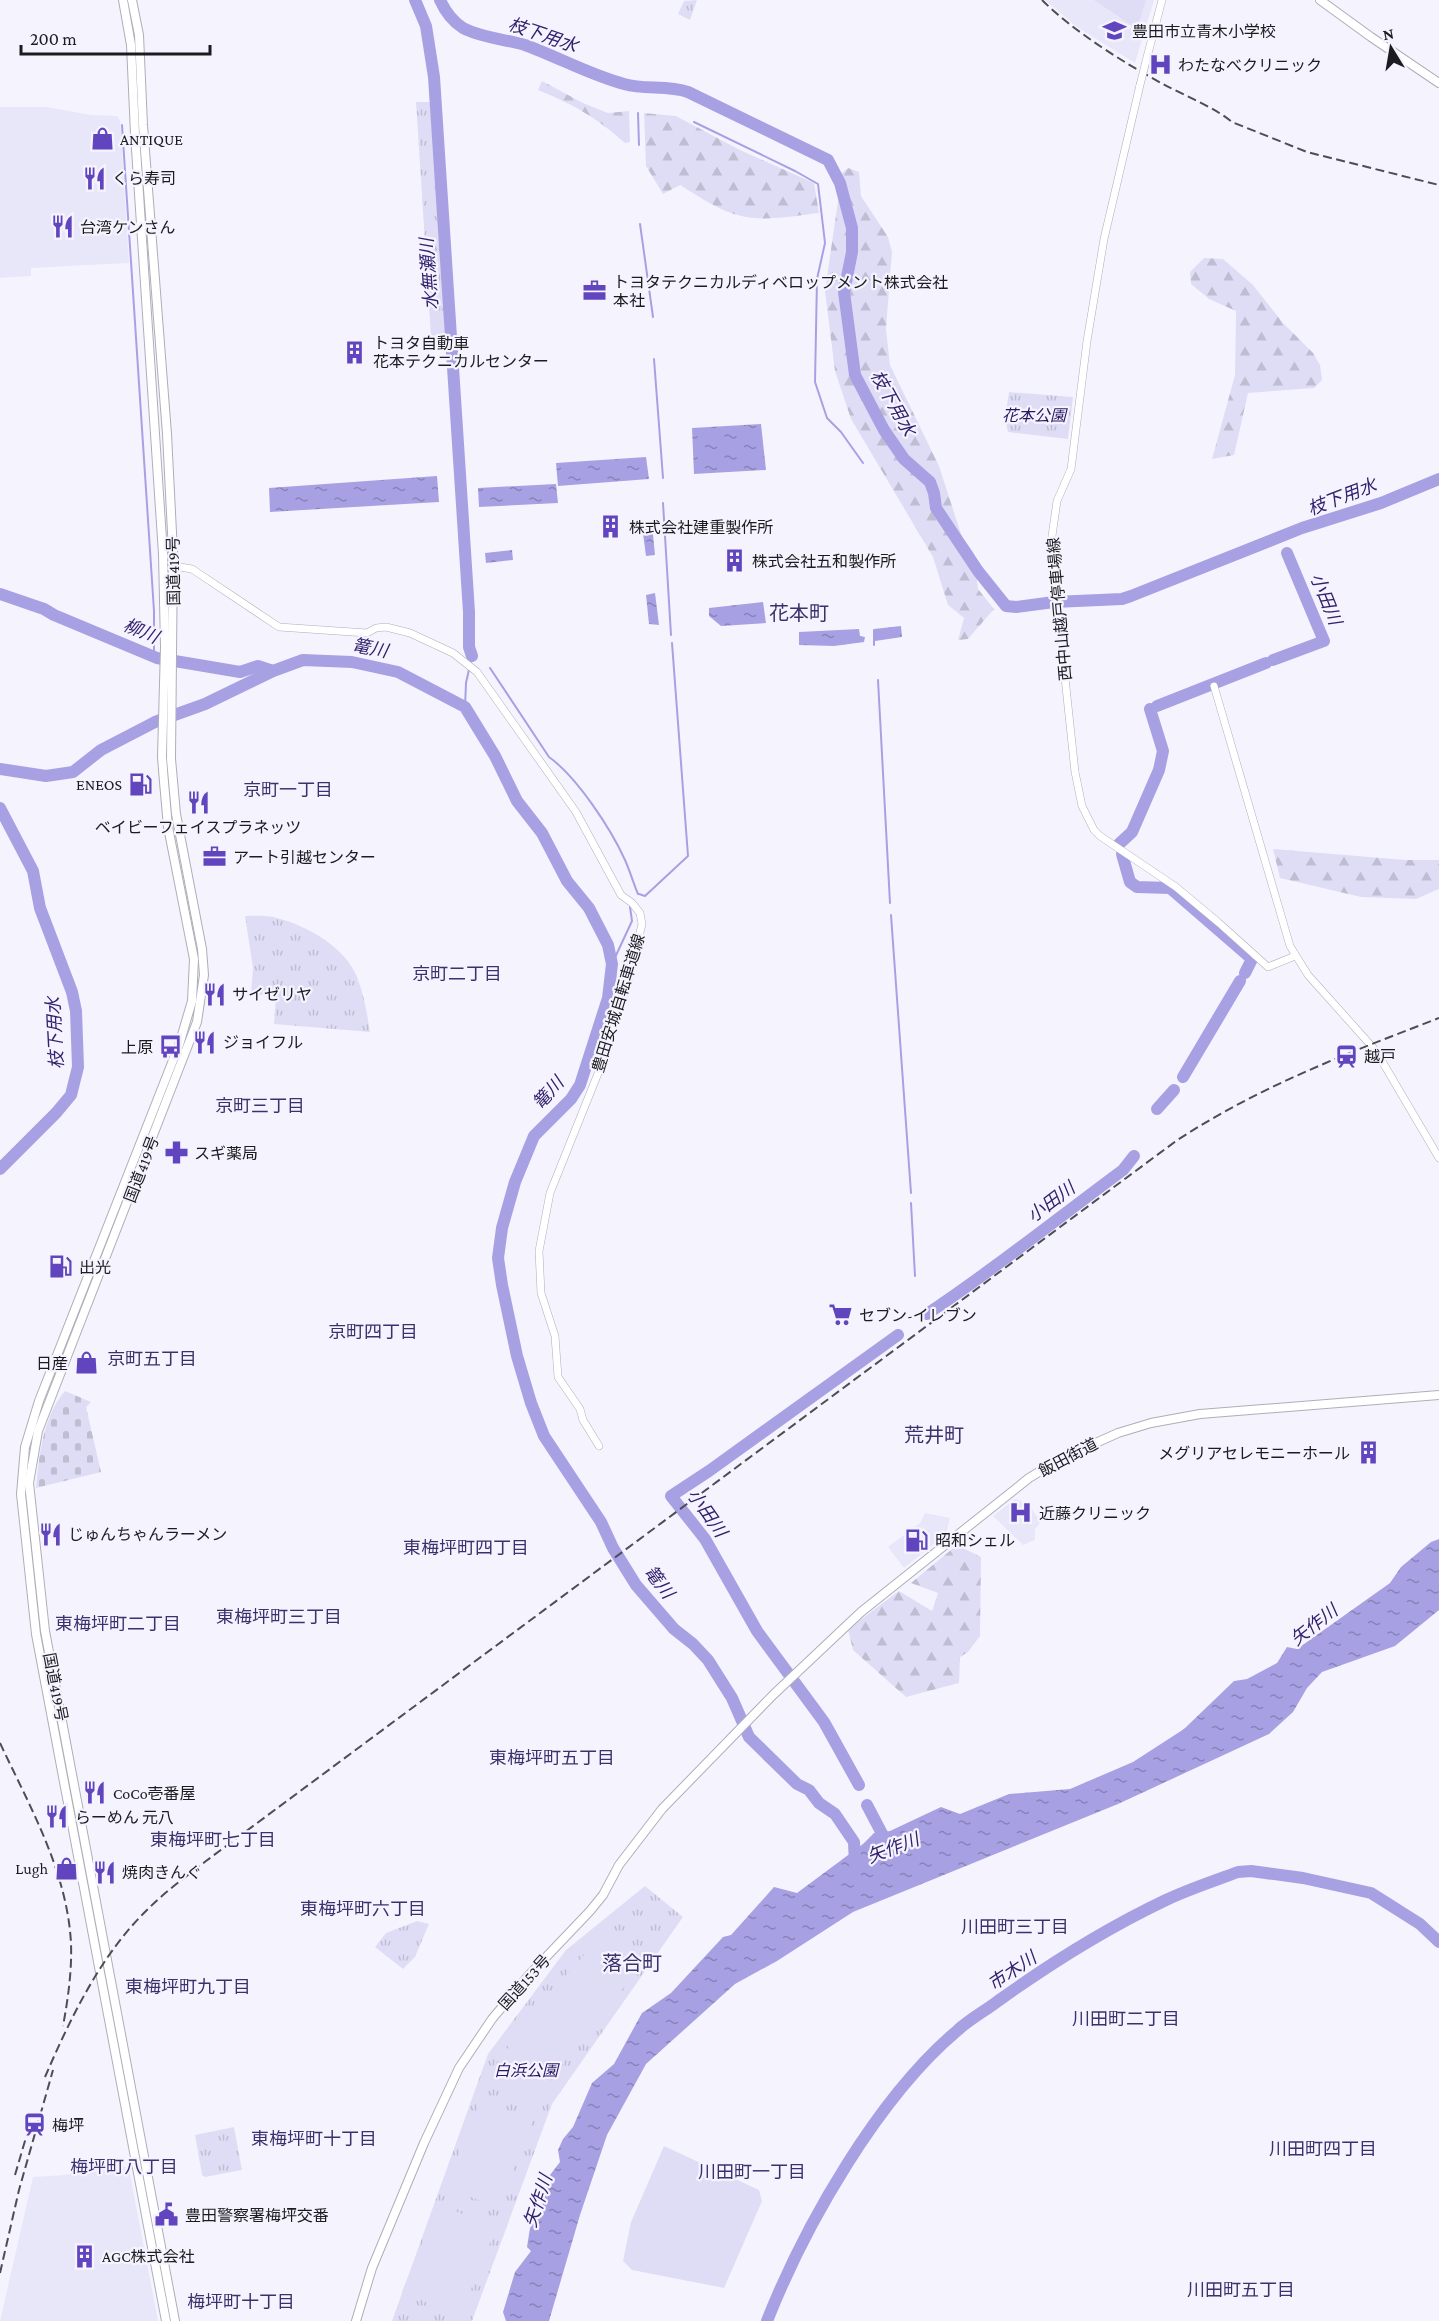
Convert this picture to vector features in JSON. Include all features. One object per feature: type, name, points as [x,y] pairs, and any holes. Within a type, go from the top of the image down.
[{"type":"main road","name":"国道419号","points":[[123,0],[131,45],[169,648],[176,814],[202,949],[204,975],[197,1022],[42,1422],[33,1455],[29,1484],[45,1631],[175,2321]]},
{"type":"main road","name":"国道419号","points":[[132,0],[139,35],[143,125],[167,434],[174,571],[169,648]]},
{"type":"main road","name":"西中山越戸停車場線","points":[[1162,0],[1104,239],[1087,341],[1077,436],[1071,469],[1057,501],[1054,518],[1052,536],[1057,602],[1075,772],[1082,806],[1094,830],[1176,888],[1219,922],[1268,967],[1295,956]]},
{"type":"main road","points":[[1320,0],[1371,38],[1439,83]]},
{"type":"main road","name":"豊田安城自転車道線","points":[[174,571],[180,567],[192,569],[279,627],[367,633],[376,628],[386,627],[410,633],[453,653],[477,672],[576,812],[621,896],[632,903],[640,913],[642,924],[626,989],[603,1061],[550,1193],[539,1251],[541,1293],[555,1336],[558,1377],[580,1409],[583,1420],[599,1446]]},
{"type":"main road","points":[[1214,686],[1282,921],[1295,956],[1319,988],[1376,1051],[1439,1158]]},
{"type":"main road","name":"国道419号","points":[[166,2321],[36,1634],[21,1494],[25,1447],[36,1411],[175,1055],[192,1000],[194,959],[168,827],[162,757],[163,695],[170,687]]},
{"type":"main road","name":"飯田街道","points":[[776,1692],[885,1592],[1029,1478],[1060,1459],[1118,1432],[1200,1414],[1439,1395]]},
{"type":"main road","name":"国道153号","points":[[356,2321],[372,2268],[392,2217],[423,2143],[459,2068],[492,2019],[603,1895],[619,1865],[662,1809],[776,1692]]},
{"type":"shaded area","name":"豊田市立青木小学校","points":[[1045,0],[1154,0],[1135,63],[1077,27]]},
{"type":"shaded area","points":[[0,107],[47,107],[91,115],[117,116],[120,120],[129,263],[31,268],[31,276],[0,278]]},
{"type":"shaded area","points":[[1015,1499],[1027,1502],[1041,1522],[1035,1529],[1035,1540],[1023,1545],[993,1516]]},
{"type":"shaded area","name":"昭和シェル","points":[[925,1513],[950,1518],[946,1534],[904,1568],[888,1547],[920,1523]]},
{"type":"shaded area","points":[[120,2164],[129,2169],[158,2321],[0,2321],[33,2177],[64,2175]]},
{"type":"green space","points":[[697,0],[690,20],[678,14],[684,1]]},
{"type":"green space","points":[[1094,0],[1146,0],[1137,29]]},
{"type":"green space","points":[[542,81],[583,103],[608,113],[629,111],[630,142],[625,143],[584,112],[538,90]]},
{"type":"green space","points":[[416,102],[430,102],[446,339],[431,337]]},
{"type":"green space","points":[[644,113],[676,116],[740,150],[814,183],[819,213],[776,218],[744,217],[720,208],[680,185],[663,194],[646,166]]},
{"type":"green space","points":[[848,168],[859,172],[861,196],[888,237],[892,252],[886,329],[890,365],[939,466],[962,537],[974,553],[978,589],[994,609],[968,639],[958,640],[964,618],[948,605],[933,557],[851,419],[835,371],[825,291],[842,173]]},
{"type":"green space","points":[[1204,258],[1223,259],[1253,285],[1283,323],[1313,353],[1320,365],[1322,380],[1314,388],[1248,393],[1234,455],[1212,459],[1235,375],[1236,311],[1209,299],[1191,284],[1190,272]]},
{"type":"green space","name":"花本公園","points":[[1009,392],[1073,397],[1068,439],[1008,432],[1005,419]]},
{"type":"green space","points":[[1273,849],[1406,860],[1439,860],[1439,889],[1416,899],[1361,897],[1280,878]]},
{"type":"green space","points":[[245,916],[269,916],[301,926],[335,947],[344,956],[357,977],[370,1032],[274,1024],[276,996],[251,994],[253,968]]},
{"type":"green space","points":[[65,1391],[91,1402],[86,1407],[101,1472],[36,1488],[43,1437],[52,1412]]},
{"type":"green space","points":[[957,1545],[981,1557],[980,1636],[968,1652],[960,1657],[959,1683],[906,1697],[853,1650],[848,1629],[899,1591],[932,1611],[938,1593],[911,1583]]},
{"type":"green space","name":"白浜公園","points":[[645,1886],[683,1917],[552,2104],[472,2321],[392,2321],[488,2054],[566,1950]]},
{"type":"green space","points":[[417,1921],[429,1924],[415,1957],[403,1969],[375,1947],[386,1933]]},
{"type":"green space","points":[[605,1932],[643,1967],[584,2031],[547,1996]]},
{"type":"green space","points":[[539,2006],[582,2038],[532,2106],[488,2075]]},
{"type":"green space","points":[[481,2100],[533,2120],[498,2208],[446,2187]]},
{"type":"green space","points":[[234,2127],[242,2170],[205,2177],[202,2175],[195,2135]]},
{"type":"green space","points":[[664,2146],[759,2190],[762,2201],[724,2288],[632,2270],[623,2261],[631,2222]]},
{"type":"green space","points":[[438,2204],[496,2228],[460,2316],[402,2292]]},
{"type":"water","points":[[761,424],[766,470],[694,474],[692,428]]},
{"type":"water","points":[[646,457],[649,479],[558,486],[556,463]]},
{"type":"water","points":[[437,476],[439,502],[270,512],[269,488]]},
{"type":"water","points":[[556,484],[558,503],[479,507],[478,488]]},
{"type":"water","points":[[652,525],[655,555],[646,556],[642,526]]},
{"type":"water","points":[[512,550],[513,560],[486,563],[485,553]]},
{"type":"water","points":[[655,593],[659,625],[649,624],[646,595]]},
{"type":"water","points":[[763,602],[766,623],[721,626],[709,616],[709,608]]},
{"type":"water","points":[[901,626],[902,637],[875,641],[874,629]]},
{"type":"water","points":[[859,629],[860,636],[865,637],[864,642],[834,646],[799,645],[799,632]]},
{"type":"water","name":"矢作川","points":[[1439,1539],[1439,1610],[1395,1646],[1322,1672],[1307,1688],[1293,1712],[1269,1734],[1118,1804],[853,1912],[777,1961],[735,1984],[646,2064],[607,2135],[580,2215],[549,2321],[506,2321],[503,2312],[515,2272],[531,2251],[527,2247],[530,2228],[543,2207],[540,2188],[560,2162],[558,2150],[563,2139],[573,2127],[592,2083],[614,2064],[642,2013],[671,1993],[723,1937],[731,1935],[774,1887],[797,1893],[863,1844],[874,1833],[890,1831],[941,1807],[960,1814],[1009,1794],[1070,1789],[1133,1762],[1184,1729],[1234,1681],[1247,1679],[1277,1663],[1287,1647],[1297,1649],[1390,1583],[1401,1567],[1431,1542]]},
{"type":"waterway","name":"水無瀬川","points":[[415,0],[426,26],[434,77],[469,612],[469,647],[472,656]]},
{"type":"waterway","name":"枝下用水","points":[[440,0],[452,19],[470,31],[525,45],[624,84],[688,92],[828,160],[840,183],[852,228],[852,252],[844,292],[855,375],[884,430],[904,459],[930,482],[936,508],[978,571],[1006,606],[1122,599],[1302,528],[1381,503],[1439,479]]},
{"type":"waterway","points":[[638,113],[639,145]]},
{"type":"waterway","points":[[694,122],[818,184],[825,243],[817,279],[815,382],[827,418],[841,432],[863,463]]},
{"type":"waterway","points":[[122,125],[154,611],[154,656]]},
{"type":"waterway","points":[[640,224],[653,317]]},
{"type":"waterway","points":[[654,359],[663,478]]},
{"type":"waterway","points":[[663,503],[671,635]]},
{"type":"waterway","name":"小田川","points":[[1273,660],[1324,641],[1287,553]]},
{"type":"waterway","name":"柳川","points":[[0,594],[44,609],[157,658],[240,672],[258,666],[273,671]]},
{"type":"waterway","points":[[874,630],[874,645]]},
{"type":"waterway","points":[[639,894],[645,896],[688,856],[672,643]]},
{"type":"waterway","points":[[465,707],[466,683],[472,656]]},
{"type":"waterway","name":"篭川","points":[[0,769],[46,776],[73,772],[101,750],[155,722],[205,704],[273,671],[303,660],[352,662],[398,672],[465,707],[495,756],[517,801],[542,833],[567,881],[589,908],[608,945],[612,964],[608,998],[580,1085],[571,1099],[534,1136],[515,1182],[502,1228],[498,1258],[502,1285],[517,1356],[531,1403],[544,1436],[601,1522],[613,1548],[636,1585],[674,1629],[708,1660],[732,1698],[749,1737],[797,1784],[809,1790],[819,1803],[835,1814],[854,1842],[855,1865]]},
{"type":"waterway","name":"小田川","points":[[1157,706],[1266,663]]},
{"type":"waterway","points":[[490,668],[549,757],[571,777],[602,819],[625,860],[638,894]]},
{"type":"waterway","points":[[878,680],[890,903]]},
{"type":"waterway","name":"小田川","points":[[1119,844],[1132,832],[1159,770],[1163,751],[1150,709]]},
{"type":"waterway","name":"枝下用水","points":[[0,808],[33,871],[40,908],[72,992],[76,1011],[78,1067],[71,1095],[0,1169]]},
{"type":"waterway","name":"小田川","points":[[1122,854],[1130,882],[1137,887],[1170,888],[1252,959],[1245,973]]},
{"type":"waterway","points":[[612,964],[632,921],[630,907]]},
{"type":"waterway","points":[[891,915],[911,1193]]},
{"type":"waterway","name":"小田川","points":[[1183,1077],[1240,981]]},
{"type":"waterway","name":"小田川","points":[[1157,1109],[1174,1090]]},
{"type":"waterway","name":"小田川","points":[[927,1314],[1123,1170],[1134,1156]]},
{"type":"waterway","points":[[911,1203],[915,1276]]},
{"type":"waterway","name":"小田川","points":[[859,1785],[824,1722],[757,1631],[705,1539],[671,1496],[898,1335]]},
{"type":"waterway","name":"小田川","points":[[867,1805],[889,1847]]},
{"type":"waterway","name":"市木川","points":[[767,2321],[823,2204],[872,2126],[900,2090],[928,2058],[967,2022],[1038,1973],[1101,1934],[1184,1892],[1238,1872],[1251,1871],[1303,1878],[1371,1893],[1420,1924],[1439,1942]]},
{"type":"railway","points":[[1042,0],[1068,23],[1116,56],[1163,84],[1217,111],[1232,122],[1307,152],[1439,185]]},
{"type":"railway","points":[[45,2077],[77,2009],[116,1945],[156,1902],[206,1861],[1176,1141],[1239,1104],[1304,1072],[1439,1018]]},
{"type":"railway","points":[[0,1743],[35,1815],[55,1865],[68,1916],[71,1953],[63,2026]]},
{"type":"railway","points":[[0,2273],[19,2190],[53,2070]]},
{"type":"railway","points":[[15,2175],[27,2134]]},
{"type":"place","name":"豊田市立青木小学校","points":[[1114,31]]},
{"type":"place","name":"わたなべクリニック","points":[[1160,65]]},
{"type":"place","name":"ANTIQUE","points":[[102,139]]},
{"type":"place","name":"くら寿司","points":[[94,178]]},
{"type":"place","name":"台湾ケンさん","points":[[62,227]]},
{"type":"place","name":"トヨタテクニカルディベロップメント株式会社 本社","points":[[595,291]]},
{"type":"place","name":"トヨタ自動車 花本テクニカルセンター","points":[[355,352]]},
{"type":"place","name":"株式会社建重製作所","points":[[611,527]]},
{"type":"place","name":"株式会社五和製作所","points":[[734,561]]},
{"type":"place","name":"ENEOS","points":[[140,784]]},
{"type":"place","name":"ベイビーフェイスプラネッツ","points":[[198,802]]},
{"type":"place","name":"アート引越センター","points":[[215,857]]},
{"type":"place","name":"サイゼリヤ","points":[[214,994]]},
{"type":"place","name":"ジョイフル","points":[[205,1042]]},
{"type":"place","name":"上原","points":[[171,1047]]},
{"type":"place","name":"越戸","points":[[1346,1056]]},
{"type":"place","name":"スギ薬局","points":[[176,1153]]},
{"type":"place","name":"出光","points":[[61,1267]]},
{"type":"place","name":"セブン-イレブン","points":[[841,1315]]},
{"type":"place","name":"日産","points":[[86,1363]]},
{"type":"place","name":"メグリアセレモニーホール","points":[[1368,1453]]},
{"type":"place","name":"近藤クリニック","points":[[1021,1513]]},
{"type":"place","name":"じゅんちゃんラーメン","points":[[50,1534]]},
{"type":"place","name":"昭和シェル","points":[[917,1540]]},
{"type":"place","name":"CoCo壱番屋","points":[[95,1793]]},
{"type":"place","name":"らーめん 元八","points":[[57,1817]]},
{"type":"place","name":"Lugh","points":[[66,1868]]},
{"type":"place","name":"焼肉きんぐ","points":[[104,1872]]},
{"type":"place","name":"梅坪","points":[[34,2125]]},
{"type":"place","name":"豊田警察署梅坪交番","points":[[167,2215]]},
{"type":"place","name":"AGC株式会社","points":[[84,2256]]},
{"type":"district","name":"花本町","points":[[799,613]]},
{"type":"district","name":"京町一丁目","points":[[288,790]]},
{"type":"district","name":"京町二丁目","points":[[457,974]]},
{"type":"district","name":"京町三丁目","points":[[260,1106]]},
{"type":"district","name":"京町四丁目","points":[[373,1332]]},
{"type":"district","name":"京町五丁目","points":[[152,1359]]},
{"type":"district","name":"荒井町","points":[[934,1435]]},
{"type":"district","name":"東梅坪町四丁目","points":[[466,1548]]},
{"type":"district","name":"東梅坪町三丁目","points":[[279,1617]]},
{"type":"district","name":"東梅坪町二丁目","points":[[118,1624]]},
{"type":"district","name":"東梅坪町五丁目","points":[[552,1758]]},
{"type":"district","name":"東梅坪町七丁目","points":[[213,1840]]},
{"type":"district","name":"東梅坪町六丁目","points":[[363,1909]]},
{"type":"district","name":"川田町三丁目","points":[[1015,1927]]},
{"type":"district","name":"落合町","points":[[632,1963]]},
{"type":"district","name":"東梅坪町九丁目","points":[[188,1987]]},
{"type":"district","name":"川田町二丁目","points":[[1126,2019]]},
{"type":"district","name":"東梅坪町十丁目","points":[[314,2139]]},
{"type":"district","name":"川田町四丁目","points":[[1323,2149]]},
{"type":"district","name":"梅坪町八丁目","points":[[124,2167]]},
{"type":"district","name":"川田町一丁目","points":[[752,2172]]},
{"type":"district","name":"川田町五丁目","points":[[1241,2290]]},
{"type":"district","name":"梅坪町十丁目","points":[[241,2302]]}]
